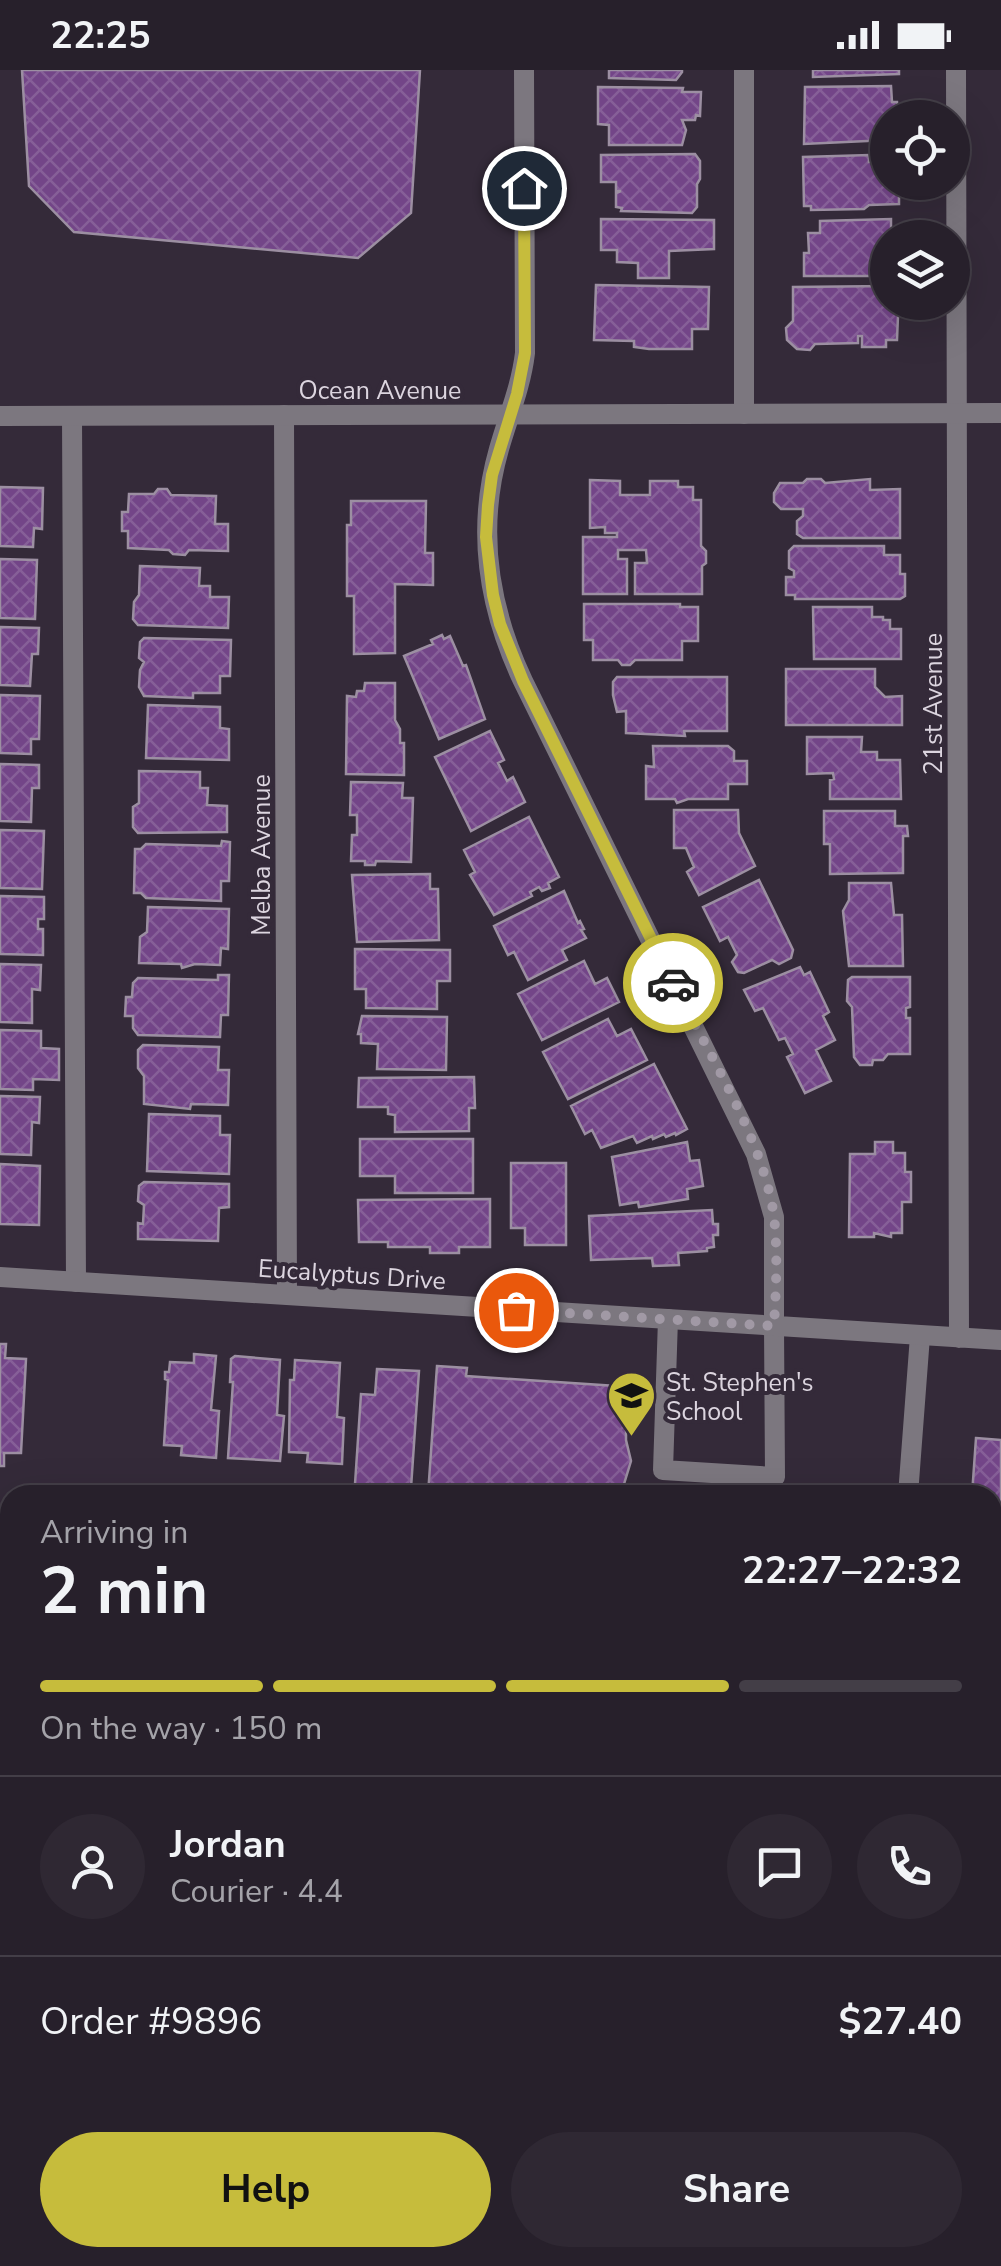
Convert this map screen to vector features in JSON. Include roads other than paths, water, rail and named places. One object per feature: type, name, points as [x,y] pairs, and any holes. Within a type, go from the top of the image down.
[{"type":"street","points":[[524,70],[525,353],[492,475],[488,566],[500,624],[523,681],[756,1154],[774,1217],[776,1477],[662,1470],[668,1319]]},
{"type":"street","points":[[744,70],[744,414]]},
{"type":"street","name":"21st Avenue","points":[[956,70],[959,1338]]},
{"type":"street","name":"Ocean Avenue","points":[[0,416],[1001,413]]},
{"type":"street","name":"Melba Avenue","points":[[284,415],[287,1295]]},
{"type":"street","points":[[72,416],[76,1282]]},
{"type":"street","name":"Eucalyptus Drive","points":[[0,1277],[1001,1340]]},
{"type":"street","points":[[909,1485],[920,1336]]},
{"type":"place","name":"St. Stephen's School","points":[[631,1438]]}]
